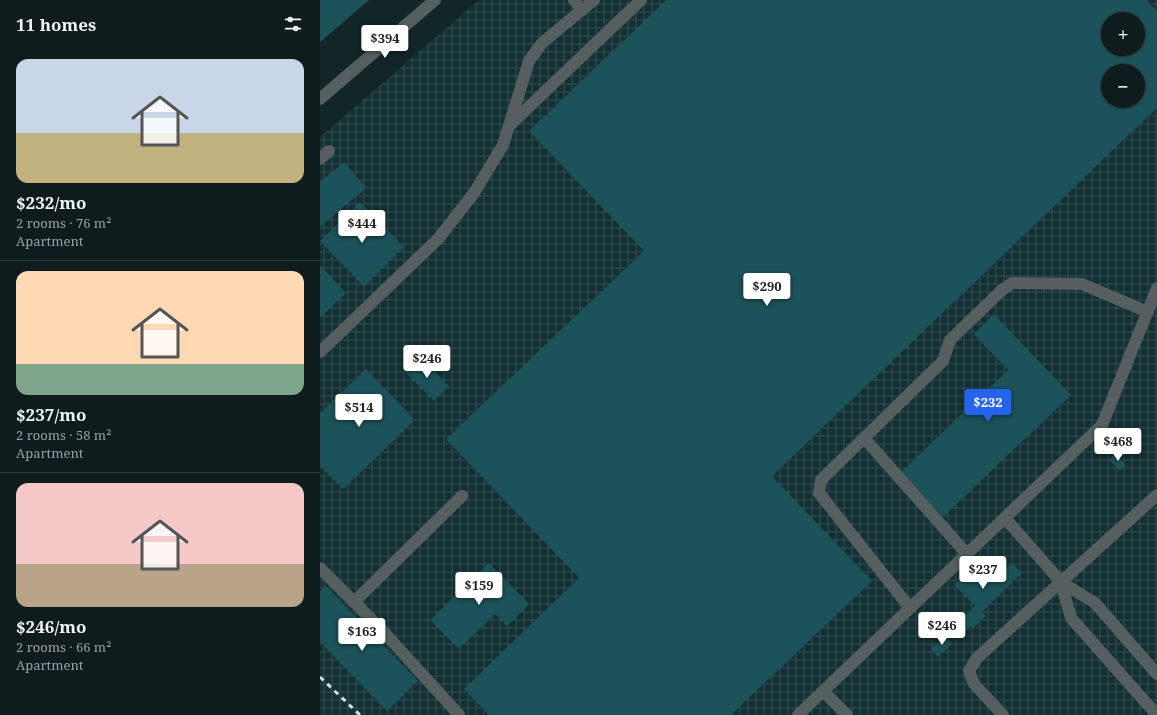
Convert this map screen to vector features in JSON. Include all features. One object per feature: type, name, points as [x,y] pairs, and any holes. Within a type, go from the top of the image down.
[{"type":"street","points":[[320,99],[435,0]]},
{"type":"street","points":[[574,0],[582,10]]},
{"type":"street","points":[[320,352],[438,239],[474,193],[503,144],[529,61],[542,43],[594,0]]},
{"type":"street","points":[[509,126],[641,0]]},
{"type":"street","points":[[910,608],[819,493],[821,480],[943,361],[950,340],[1002,290],[1012,283],[1082,284],[1148,312]]},
{"type":"street","points":[[798,715],[1102,425],[1157,288]]},
{"type":"street","points":[[864,438],[967,554]]},
{"type":"street","points":[[1003,715],[974,684],[969,671],[977,658],[1157,495]]},
{"type":"street","points":[[354,602],[462,496]]},
{"type":"street","points":[[1005,518],[1061,582],[1096,603],[1157,674]]},
{"type":"street","points":[[320,568],[382,630],[459,715]]},
{"type":"street","points":[[1061,582],[1071,618],[1157,715]]},
{"type":"street","points":[[823,691],[847,715]]},
{"type":"shaded area","points":[[479,0],[1157,0],[1157,715],[320,715],[320,137]]},
{"type":"building","points":[[320,0],[369,0],[320,42]]},
{"type":"building","points":[[666,0],[1146,0],[1157,11],[1157,108],[772,476],[872,581],[731,715],[489,715],[464,689],[579,578],[446,439],[644,251],[529,131]]},
{"type":"building","points":[[344,162],[366,188],[320,227],[320,182]]},
{"type":"building","points":[[360,202],[404,247],[364,287],[320,241]]},
{"type":"building","points":[[320,265],[346,293],[321,317],[320,316]]},
{"type":"building","points":[[994,314],[1071,395],[943,517],[901,472],[1008,370],[974,334]]},
{"type":"building","points":[[420,357],[449,386],[434,401],[405,372]]},
{"type":"building","points":[[366,369],[415,420],[343,489],[320,466],[320,413]]},
{"type":"building","points":[[1115,454],[1126,465],[1120,471],[1109,460]]},
{"type":"building","points":[[985,556],[1001,573],[1012,563],[1022,573],[982,612],[986,616],[973,628],[971,626],[959,637],[951,629],[975,606],[954,585]]},
{"type":"building","points":[[489,563],[529,604],[507,626],[495,614],[459,649],[430,620]]},
{"type":"building","points":[[326,586],[418,681],[387,711],[320,642],[320,591]]},
{"type":"building","points":[[945,636],[952,644],[938,657],[931,649]]},
{"type":"railway","points":[[320,677],[360,715]]}]
